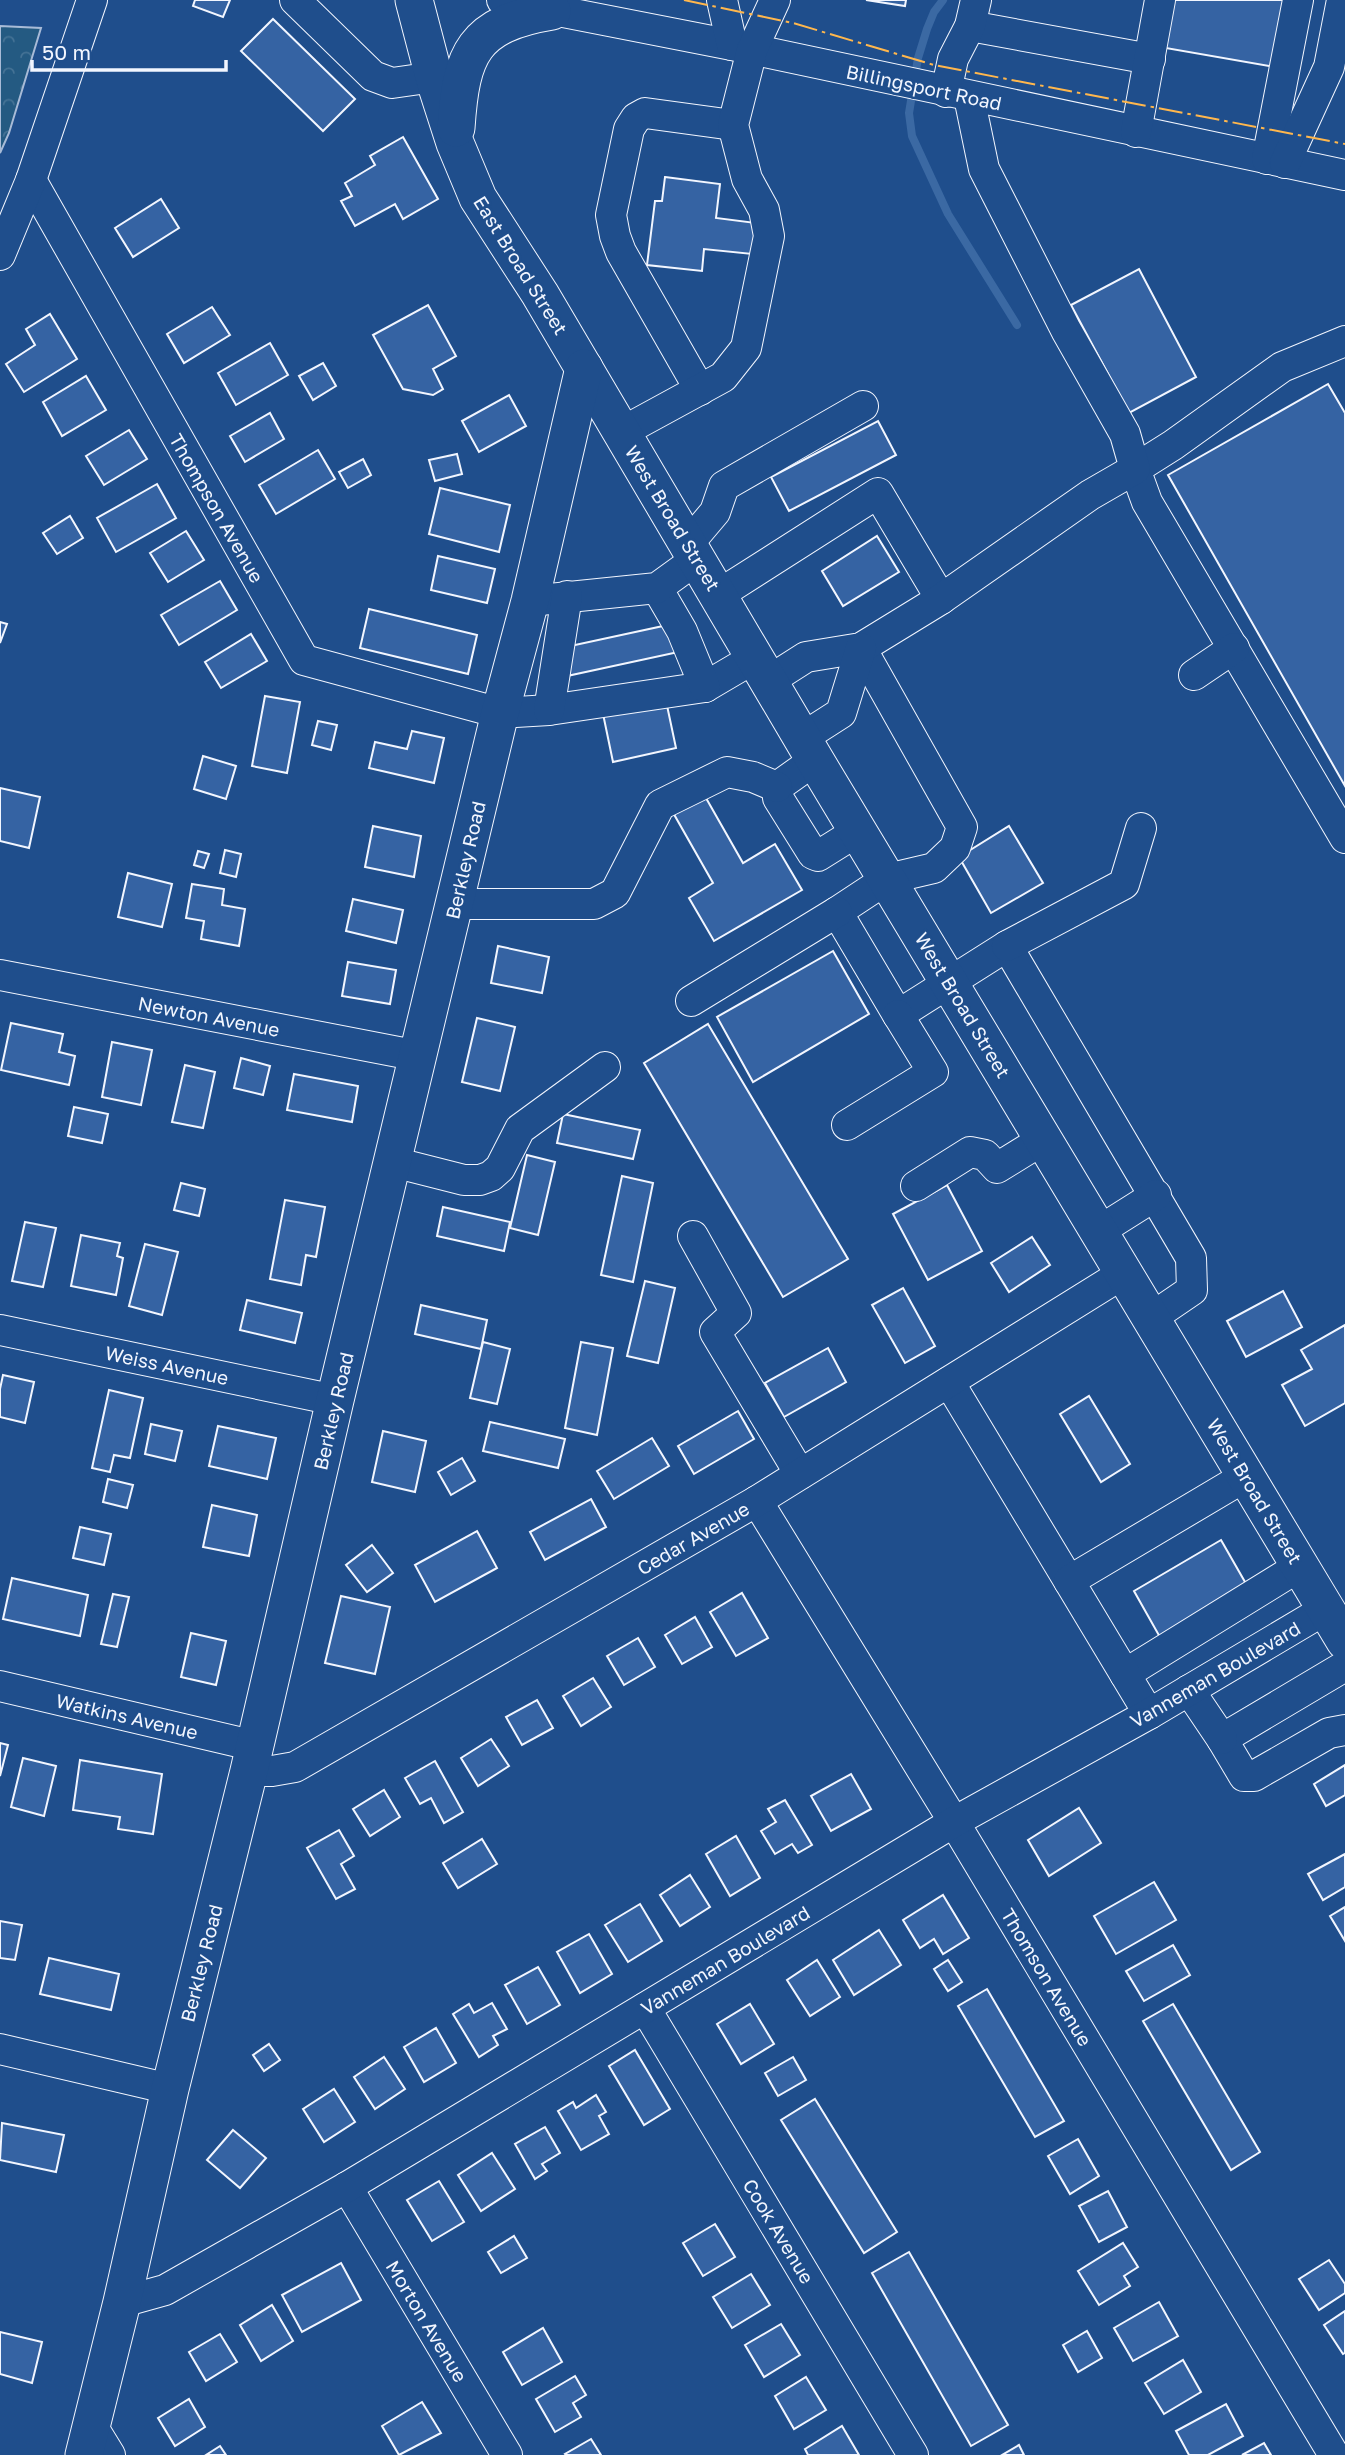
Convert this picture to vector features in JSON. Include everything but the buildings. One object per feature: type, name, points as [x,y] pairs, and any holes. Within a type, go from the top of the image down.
[{"type":"main road","name":"East Broad Street","points":[[414,0],[455,143],[478,198],[540,293],[584,368]]},
{"type":"main road","points":[[455,143],[460,80],[477,43],[501,25],[528,15],[552,11]]},
{"type":"main road","name":"West Broad Street","points":[[584,368],[858,831],[1345,1641]]},
{"type":"main road","name":"Berkley Road","points":[[88,2439],[584,368]]},
{"type":"street","points":[[0,255],[31,180],[92,0]]},
{"type":"street","points":[[295,0],[373,76],[392,83],[434,77]]},
{"type":"street","name":"Billingsport Road","points":[[502,0],[1345,175]]},
{"type":"street","points":[[723,0],[742,48]]},
{"type":"street","points":[[622,432],[723,377],[747,348],[769,236],[764,209],[747,179],[733,125],[742,48],[775,0]]},
{"type":"street","points":[[1136,132],[1160,0]]},
{"type":"street","points":[[1276,161],[1298,0]]},
{"type":"street","points":[[1276,161],[1329,67],[1342,0]]},
{"type":"street","points":[[1150,59],[973,13],[953,59],[949,93],[984,169],[1066,330],[1125,434],[1147,502],[1345,838]]},
{"type":"street","points":[[700,390],[621,253],[611,215],[629,129],[635,118],[645,113],[733,125]]},
{"type":"street","name":"Thompson Avenue","points":[[31,180],[303,660],[500,712],[549,710],[705,687]]},
{"type":"street","points":[[657,588],[682,631],[705,687],[806,657],[862,648],[941,599],[1090,495],[1173,445],[1282,367],[1345,341]]},
{"type":"street","points":[[530,601],[657,588],[692,551],[715,512],[724,486],[863,406]]},
{"type":"street","points":[[718,595],[878,492],[941,599]]},
{"type":"street","points":[[549,710],[567,596]]},
{"type":"street","points":[[858,831],[818,856],[813,854],[778,798],[777,788],[841,713],[862,648]]},
{"type":"street","points":[[691,1001],[772,954],[887,879],[934,868],[955,848],[962,827],[862,648]]},
{"type":"street","points":[[1194,675],[1234,648]]},
{"type":"street","points":[[455,904],[594,904],[615,893],[660,804],[727,772],[753,777],[777,788]]},
{"type":"street","points":[[898,1015],[1007,946],[1125,884],[1141,828]]},
{"type":"street","points":[[837,912],[933,1072],[847,1125]]},
{"type":"street","points":[[1007,946],[1191,1258],[1192,1290],[1151,1318]]},
{"type":"street","name":"Newton Avenue","points":[[0,975],[419,1056]]},
{"type":"street","points":[[393,1162],[464,1180],[480,1180],[491,1176],[500,1168],[520,1129],[605,1067]]},
{"type":"street","points":[[916,1186],[970,1152],[985,1155],[997,1168],[1044,1139]]},
{"type":"street","points":[[1098,1231],[1156,1195]]},
{"type":"street","points":[[693,1236],[736,1313],[715,1332],[800,1474]]},
{"type":"street","name":"Cedar Avenue","points":[[252,1759],[272,1771],[296,1767],[757,1501],[1124,1273]]},
{"type":"street","name":"Weiss Avenue","points":[[0,1330],[335,1400]]},
{"type":"street","points":[[949,1382],[1149,1714]]},
{"type":"street","points":[[1069,1581],[1246,1476]]},
{"type":"street","name":"Thomson Avenue","points":[[757,1501],[954,1822],[1334,2455]]},
{"type":"street","points":[[1125,1674],[1300,1566]]},
{"type":"street","name":"Vanneman Boulevard","points":[[122,2302],[165,2290],[348,2187],[954,1822],[1149,1714],[1326,1609]]},
{"type":"street","points":[[1222,1739],[1345,1666]]},
{"type":"street","name":"Watkins Avenue","points":[[0,1686],[252,1759]]},
{"type":"street","points":[[1189,1690],[1244,1776],[1254,1776],[1329,1733],[1345,1730]]},
{"type":"street","name":"Cook Avenue","points":[[645,2008],[913,2455]]},
{"type":"street","points":[[0,2049],[170,2089]]},
{"type":"street","name":"Morton Avenue","points":[[348,2187],[507,2455]]},
{"type":"street","points":[[88,2439],[110,2455]]},
{"type":"green space","points":[[0,26],[41,28],[9,133],[0,153]]},
{"type":"waterway","points":[[943,0],[934,12],[918,58],[909,113],[912,136],[948,214],[1017,325]]},
{"type":"power","points":[[684,0],[793,23],[934,65],[1345,144]]}]
